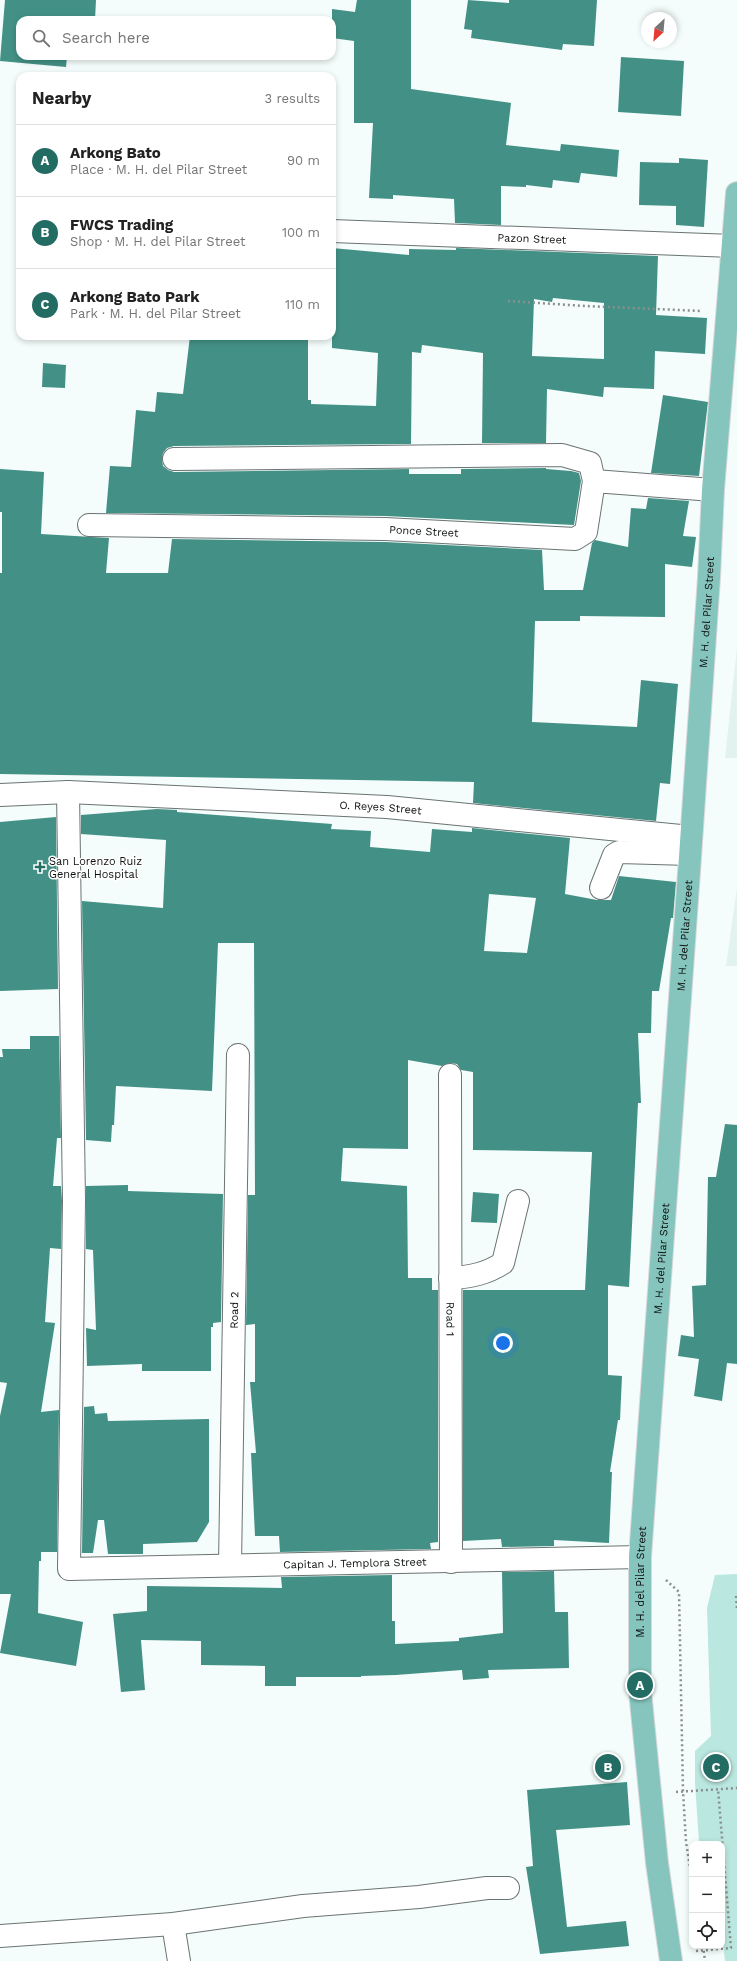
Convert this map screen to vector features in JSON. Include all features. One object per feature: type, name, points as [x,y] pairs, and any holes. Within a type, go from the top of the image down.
[{"type":"main road","name":"M. H. del Pilar Street","points":[[670,1958],[657,1863],[640,1685],[640,1557],[708,584],[712,490],[734,253],[737,193]]},
{"type":"street","name":"Pazon Street","points":[[336,231],[734,253]]},
{"type":"street","points":[[174,459],[562,455],[590,463],[594,481],[637,483],[712,490]]},
{"type":"street","name":"Ponce Street","points":[[89,525],[385,529],[575,539],[586,532],[594,481]]},
{"type":"street","name":"O. Reyes Street","points":[[0,795],[68,792],[387,807],[690,845]]},
{"type":"street","name":"Capitan J. Templora Street","points":[[68,792],[74,1201],[69,1569],[640,1557]]},
{"type":"street","points":[[601,888],[614,855],[619,852],[690,845]]},
{"type":"street","name":"Road 2","points":[[230,1565],[238,1056]]},
{"type":"street","name":"Road 1","points":[[450,1075],[451,1562]]},
{"type":"street","points":[[450,1278],[469,1277],[492,1270],[503,1263],[518,1201]]},
{"type":"street","points":[[0,1936],[173,1924],[303,1906],[420,1897],[487,1888],[508,1888]]},
{"type":"street","points":[[173,1924],[179,1961]]},
{"type":"path","points":[[508,301],[728,312]]},
{"type":"path","points":[[640,1557],[679,1592],[683,1791],[686,1842],[692,1877]]},
{"type":"path","points":[[736,1596],[737,1609]]},
{"type":"path","points":[[695,1790],[737,1788]]},
{"type":"path","points":[[670,1958],[703,1951],[731,1948],[718,1789]]},
{"type":"path","points":[[703,1951],[705,1961]]},
{"type":"shaded area","points":[[737,648],[737,758],[725,758]]},
{"type":"shaded area","points":[[737,888],[737,966],[726,966]]},
{"type":"green space","points":[[737,1574],[737,1961],[725,1961],[724,1949],[725,1949],[725,1841],[699,1841],[695,1783],[695,1751],[711,1736],[707,1608],[715,1575]]},
{"type":"building","points":[[5,0],[96,0],[95,16],[16,16],[16,60],[67,60],[66,67],[0,61]]},
{"type":"building","points":[[357,0],[411,0],[411,89],[511,103],[506,145],[560,151],[561,144],[619,150],[617,177],[581,173],[579,183],[553,180],[552,188],[526,185],[526,187],[501,186],[501,225],[455,223],[454,199],[393,195],[393,199],[369,198],[373,123],[354,123],[354,41],[336,39],[336,16],[332,16],[332,9],[355,12]]},
{"type":"building","points":[[468,0],[509,3],[509,0],[597,0],[594,46],[563,44],[562,50],[471,38],[472,30],[464,29]]},
{"type":"building","points":[[621,57],[684,61],[681,116],[618,112]]},
{"type":"building","points":[[679,158],[708,160],[704,227],[676,225],[676,206],[639,205],[640,162],[679,163]]},
{"type":"building","points":[[336,248],[409,255],[409,249],[456,250],[456,248],[658,256],[656,315],[707,318],[705,354],[655,351],[654,389],[604,387],[603,397],[547,389],[546,443],[482,443],[483,353],[422,345],[421,353],[412,352],[411,444],[174,446],[167,448],[163,453],[163,466],[174,472],[409,469],[409,474],[461,474],[461,469],[546,468],[571,471],[579,473],[581,481],[574,525],[385,516],[106,513],[110,466],[131,467],[136,410],[155,412],[157,392],[183,394],[190,340],[308,340],[308,400],[311,400],[311,404],[376,406],[378,353],[332,348],[332,340],[336,340]],"holes":[[[553,298],[604,303],[604,359],[532,356],[534,299],[552,302]]]},
{"type":"building","points":[[43,363],[66,365],[65,388],[42,387]]},
{"type":"building","points":[[663,395],[708,402],[699,476],[651,473]]},
{"type":"building","points":[[0,469],[44,472],[41,534],[109,538],[106,573],[168,573],[172,539],[385,542],[542,550],[544,590],[583,590],[592,543],[595,540],[628,547],[631,508],[646,509],[648,498],[689,501],[683,536],[696,537],[692,567],[665,564],[665,617],[580,616],[580,621],[535,621],[532,722],[637,727],[641,680],[678,684],[670,784],[660,783],[656,821],[473,803],[474,782],[0,774],[0,573],[2,573],[2,512],[0,512]]},
{"type":"building","points":[[157,809],[177,810],[177,812],[332,824],[331,829],[371,831],[370,847],[430,852],[432,829],[472,832],[472,828],[570,838],[565,894],[597,900],[611,900],[619,876],[676,882],[673,918],[671,918],[659,991],[652,991],[651,1033],[638,1033],[641,1103],[638,1103],[629,1287],[608,1285],[608,1375],[622,1376],[620,1420],[618,1420],[610,1472],[612,1472],[609,1543],[554,1540],[554,1546],[502,1547],[501,1539],[463,1541],[463,1290],[585,1290],[592,1152],[473,1150],[473,1072],[461,1070],[457,1064],[450,1063],[442,1066],[408,1060],[408,1149],[343,1148],[341,1181],[407,1186],[408,1278],[432,1278],[432,1290],[438,1290],[438,1542],[430,1543],[431,1549],[280,1552],[279,1536],[255,1536],[251,1453],[256,1453],[250,1382],[255,1382],[255,1324],[246,1325],[248,1195],[255,1195],[254,943],[218,943],[212,1091],[116,1086],[114,1125],[112,1125],[111,1142],[86,1140],[82,901],[163,908],[166,840],[81,834],[81,815]],"holes":[[[489,894],[536,898],[527,953],[484,951]]]},
{"type":"building","points":[[56,817],[58,989],[0,991],[0,822]]},
{"type":"building","points":[[30,1036],[59,1036],[61,1138],[57,1138],[53,1186],[61,1186],[62,1201],[61,1249],[50,1248],[45,1322],[55,1323],[41,1412],[59,1410],[57,1552],[41,1552],[41,1561],[39,1561],[38,1613],[83,1622],[76,1666],[0,1653],[11,1594],[0,1594],[0,1416],[7,1383],[0,1382],[0,1057],[3,1057],[2,1049],[30,1049]]},
{"type":"building","points":[[725,1124],[737,1125],[737,1364],[727,1363],[722,1401],[694,1396],[699,1359],[678,1356],[681,1335],[694,1337],[692,1286],[706,1285],[708,1177],[716,1177]]},
{"type":"building","points":[[128,1185],[128,1191],[223,1194],[221,1322],[213,1323],[213,1327],[211,1327],[211,1371],[142,1371],[142,1364],[87,1366],[86,1328],[96,1330],[93,1250],[86,1249],[86,1186]]},
{"type":"building","points":[[473,1192],[499,1194],[497,1223],[471,1222]]},
{"type":"building","points":[[94,1406],[95,1414],[107,1413],[108,1421],[209,1419],[209,1522],[197,1542],[143,1544],[143,1554],[108,1554],[104,1520],[98,1520],[93,1553],[82,1553],[84,1407]]},
{"type":"building","points":[[554,1571],[555,1612],[568,1612],[569,1668],[488,1670],[489,1678],[463,1680],[462,1670],[361,1677],[296,1677],[296,1686],[265,1686],[265,1666],[201,1665],[201,1641],[141,1640],[145,1690],[121,1692],[113,1614],[147,1611],[147,1586],[282,1588],[281,1577],[392,1575],[392,1621],[395,1621],[395,1644],[459,1641],[459,1638],[503,1633],[502,1572]]},
{"type":"building","points":[[627,1782],[630,1825],[556,1830],[567,1927],[626,1921],[629,1946],[540,1954],[526,1867],[533,1866],[527,1790]]},
{"type":"place","name":"San Lorenzo Ruiz General Hospital","points":[[40,867]]},
{"type":"place","name":"Arkong Bato","points":[[640,1685]]},
{"type":"place","name":"FWCS Trading","points":[[608,1767]]},
{"type":"place","name":"Arkong Bato Park","points":[[716,1767]]}]
